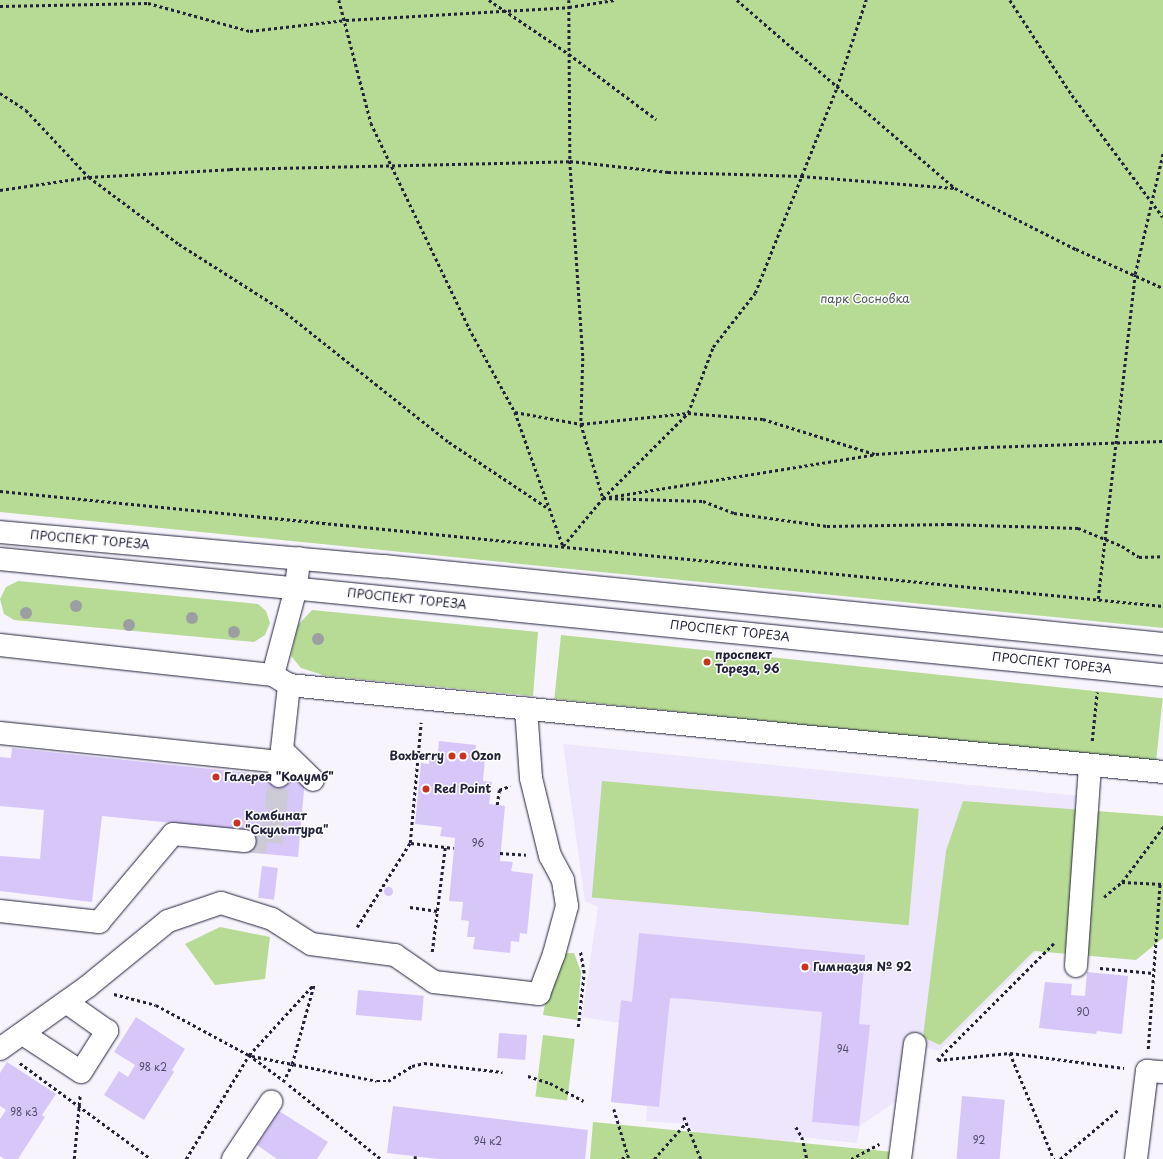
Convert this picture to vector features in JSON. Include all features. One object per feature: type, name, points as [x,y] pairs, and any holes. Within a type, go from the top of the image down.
[{"type":"main road","name":"ПРОСПЕКТ ТОРЕЗА","points":[[0,532],[299,558],[1163,644]]},
{"type":"main road","points":[[280,763],[281,680],[296,588],[299,558]]},
{"type":"main road","name":"ПРОСПЕКТ ТОРЕЗА","points":[[0,559],[1163,675]]},
{"type":"main road","points":[[0,645],[281,680],[526,708],[1091,755],[1163,772]]},
{"type":"main road","points":[[0,1049],[87,987],[168,921],[221,903],[272,919],[311,944],[395,955],[434,982],[538,994],[554,954],[567,906],[563,880],[550,856],[531,778],[526,708]]},
{"type":"main road","points":[[0,733],[280,763],[313,780]]},
{"type":"main road","points":[[1076,966],[1091,755]]},
{"type":"main road","points":[[0,911],[99,922],[173,834],[245,842]]},
{"type":"main road","points":[[23,1034],[81,1072],[107,1031],[66,1002]]},
{"type":"main road","points":[[900,1159],[915,1044]]},
{"type":"main road","points":[[1136,1159],[1152,1077]]},
{"type":"main road","points":[[233,1159],[271,1102]]},
{"type":"path","points":[[339,0],[346,20],[371,123],[469,328],[515,412],[547,508],[562,546]]},
{"type":"path","points":[[489,0],[569,54],[656,119]]},
{"type":"path","points":[[569,0],[570,161],[583,358],[581,424],[603,498]]},
{"type":"path","points":[[0,6],[148,3],[250,31],[346,20],[569,7],[614,0]]},
{"type":"path","points":[[737,0],[955,188],[1076,249],[1135,274],[1163,288]]},
{"type":"path","points":[[562,546],[603,498],[688,413],[713,347],[755,293],[837,87],[866,0]]},
{"type":"path","points":[[1010,0],[1072,95],[1163,217]]},
{"type":"path","points":[[0,93],[26,110],[89,177],[179,244],[281,309],[449,442],[547,508]]},
{"type":"path","points":[[1098,599],[1135,274],[1163,153]]},
{"type":"path","points":[[0,190],[89,177],[390,164],[570,161],[668,172],[801,176],[955,188]]},
{"type":"path","points":[[515,412],[581,424],[688,413],[763,418],[876,454]]},
{"type":"path","points":[[603,498],[876,454],[985,447],[1163,441]]},
{"type":"path","points":[[0,491],[1163,606]]},
{"type":"path","points":[[603,498],[703,501],[734,512],[827,526],[949,524],[1078,528],[1105,539],[1139,557],[1163,556]]},
{"type":"path","points":[[1091,755],[1097,688]]},
{"type":"path","points":[[343,948],[410,843],[421,722]]},
{"type":"path","points":[[933,1065],[1080,917],[1122,882],[1163,827]]},
{"type":"path","points":[[410,843],[454,848]]},
{"type":"path","points":[[428,978],[438,911],[445,847]]},
{"type":"path","points":[[1060,1159],[1152,1077],[1153,973],[1162,884],[1122,882]]},
{"type":"path","points":[[410,907],[438,911]]},
{"type":"path","points":[[578,942],[584,973],[578,1027]]},
{"type":"path","points":[[1076,966],[1153,973]]},
{"type":"path","points":[[186,1159],[249,1055],[314,984],[292,1064],[284,1081],[271,1102]]},
{"type":"path","points":[[87,987],[156,1005],[249,1055],[284,1081],[381,1159]]},
{"type":"path","points":[[938,1060],[1010,1054],[1152,1077]]},
{"type":"path","points":[[1010,1054],[1054,1159]]},
{"type":"path","points":[[249,1055],[376,1081],[388,1081],[412,1066],[424,1063],[502,1072]]},
{"type":"path","points":[[18,1062],[151,1159]]},
{"type":"path","points":[[528,1076],[550,1083],[584,1101]]},
{"type":"path","points":[[74,1159],[79,1106]]},
{"type":"path","points":[[614,1109],[629,1159]]},
{"type":"path","points":[[684,1117],[685,1124],[701,1159]]},
{"type":"path","points":[[654,1159],[685,1124]]},
{"type":"path","points":[[796,1128],[802,1137],[807,1159]]},
{"type":"path","points":[[852,1159],[883,1141]]},
{"type":"path","points":[[622,1159],[627,1154]]},
{"type":"shaded area","name":"Гимназия № 92","points":[[563,744],[1080,796],[1071,917],[939,1051],[915,1044],[902,1097],[860,1126],[857,1143],[802,1137],[764,1159],[732,1157],[685,1124],[646,1121],[647,1106],[611,1102],[619,1023],[582,1017],[598,907],[585,901]]},
{"type":"green space","name":"парк Сосновка","points":[[0,0],[1163,0],[1163,628],[0,512]]},
{"type":"green space","points":[[18,581],[258,604],[266,611],[270,623],[265,635],[254,642],[14,620],[4,614],[0,599],[6,587]]},
{"type":"green space","points":[[312,610],[538,632],[533,696],[326,676],[301,668],[291,656],[298,625]]},
{"type":"green space","points":[[561,635],[1163,698],[1156,762],[554,699]]},
{"type":"green space","points":[[602,781],[919,809],[909,925],[592,898]]},
{"type":"green space","points":[[963,801],[1163,816],[1163,938],[1136,960],[1034,951],[940,1045],[923,1037],[946,851]]},
{"type":"green space","points":[[220,927],[270,937],[265,979],[215,985],[185,944]]},
{"type":"green space","points":[[563,953],[574,953],[581,972],[577,1020],[543,1015],[547,992]]},
{"type":"green space","points":[[543,1035],[575,1039],[567,1100],[535,1097]]},
{"type":"green space","points":[[593,1122],[893,1152],[892,1159],[590,1159]]},
{"type":"building","points":[[439,741],[476,745],[475,757],[485,758],[483,781],[492,782],[489,804],[505,806],[500,861],[513,862],[511,871],[533,874],[527,934],[520,933],[519,942],[511,941],[510,953],[473,949],[475,937],[467,937],[469,921],[461,920],[463,902],[449,901],[455,838],[440,836],[442,827],[415,824],[421,763],[429,764],[430,752],[438,753]]},
{"type":"building","name":"Комбинат \"Скульптура\"","points":[[12,748],[305,779],[298,857],[243,852],[245,830],[102,816],[92,902],[0,891],[0,856],[40,859],[44,810],[0,806],[0,757],[11,758]]},
{"type":"building","points":[[262,866],[278,868],[274,900],[258,898]]},
{"type":"building","points":[[388,886],[393,891],[388,896],[383,891]]},
{"type":"building","points":[[639,933],[865,955],[859,1024],[870,1025],[859,1126],[812,1122],[822,1012],[670,998],[659,1107],[611,1102],[621,1000],[632,1002]]},
{"type":"building","points":[[1087,972],[1128,976],[1122,1034],[1097,1031],[1096,1034],[1039,1028],[1045,982],[1072,984],[1071,995],[1085,996]]},
{"type":"building","points":[[358,990],[424,996],[422,1021],[356,1015]]},
{"type":"building","points":[[136,1017],[185,1049],[172,1070],[174,1072],[144,1120],[104,1095],[119,1071],[128,1077],[135,1065],[114,1052]]},
{"type":"building","points":[[499,1033],[527,1035],[525,1060],[497,1058]]},
{"type":"building","points":[[7,1062],[56,1094],[42,1115],[45,1117],[18,1159],[5,1159],[0,1156],[0,1119],[6,1110],[0,1106],[0,1073]]},
{"type":"building","points":[[962,1096],[1005,1100],[1000,1159],[957,1159]]},
{"type":"building","points":[[393,1106],[588,1130],[585,1159],[439,1159],[387,1153]]},
{"type":"building","points":[[279,1111],[328,1142],[317,1159],[277,1159],[257,1145]]},
{"type":"tunnel","points":[[245,841],[272,843],[279,776]]},
{"type":"place","name":"проспект Тореза, 96","points":[[707,662]]},
{"type":"place","name":"Boxberry","points":[[452,756]]},
{"type":"place","name":"Ozon","points":[[463,756]]},
{"type":"place","name":"Галерея \"Колумб\"","points":[[216,777]]},
{"type":"place","name":"Red Point","points":[[426,789]]},
{"type":"place","name":"Комбинат \"Скульптура\"","points":[[237,823]]},
{"type":"place","name":"Гимназия № 92","points":[[805,967]]}]
